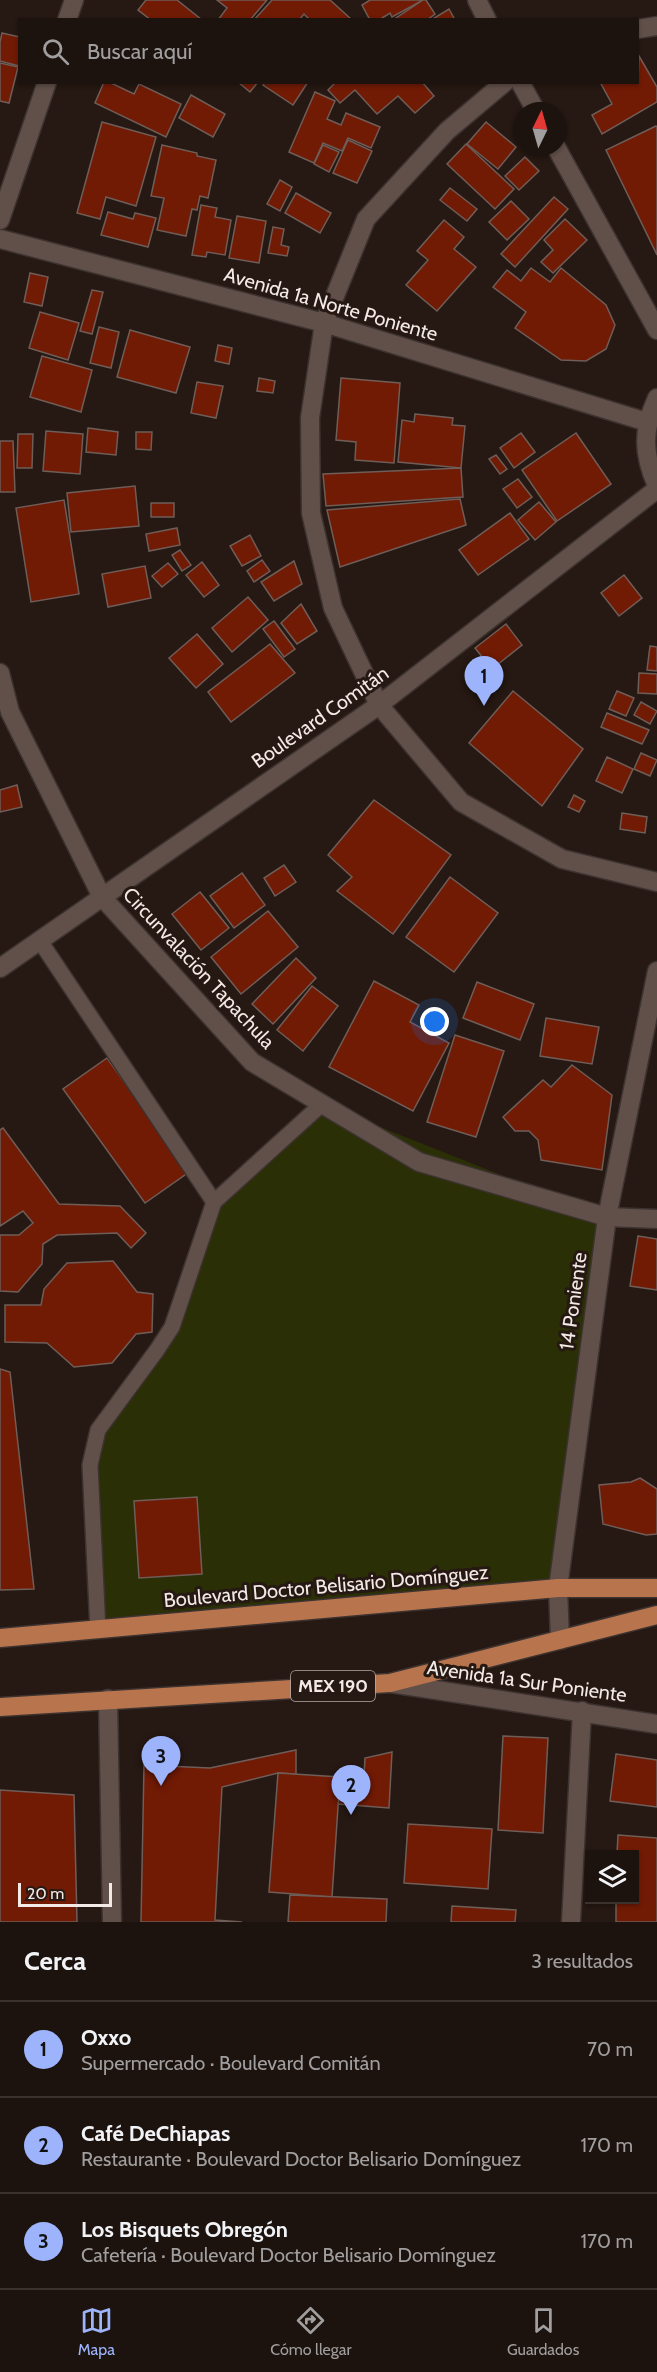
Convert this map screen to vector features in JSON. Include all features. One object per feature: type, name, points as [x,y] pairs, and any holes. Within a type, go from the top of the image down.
[{"type":"main road","name":"Boulevard Doctor Belisario Domínguez","points":[[0,1638],[558,1588],[657,1588]]},
{"type":"main road","name":"MEX 190","points":[[0,1707],[390,1683],[657,1615]]},
{"type":"street","points":[[477,0],[487,18]]},
{"type":"street","points":[[639,29],[657,26]]},
{"type":"street","points":[[0,220],[46,84]]},
{"type":"street","points":[[503,84],[447,131],[366,219],[324,323],[310,418],[311,513],[333,608],[379,705],[461,802],[562,859],[657,882]]},
{"type":"street","points":[[521,84],[531,102]]},
{"type":"street","points":[[561,156],[657,330]]},
{"type":"street","name":"Avenida 1a Norte Poniente","points":[[0,239],[324,323],[647,422]]},
{"type":"street","points":[[657,398],[647,422],[645,444],[649,467],[657,488]]},
{"type":"street","name":"Boulevard Comitán","points":[[0,968],[379,705],[657,488]]},
{"type":"street","name":"Circunvalación Tapachula","points":[[0,673],[10,712],[102,897],[252,1062],[419,1162],[607,1217],[657,1219]]},
{"type":"street","name":"14 Poniente","points":[[560,1640],[558,1588],[607,1217],[657,971]]},
{"type":"street","name":"Avenida 1a Sur Poniente","points":[[390,1683],[657,1724]]},
{"type":"street","points":[[108,1699],[112,1922]]},
{"type":"street","points":[[571,1922],[582,1711]]},
{"type":"lane","points":[[40,941],[214,1202]]},
{"type":"lane","points":[[98,1630],[90,1465],[98,1430],[172,1326],[214,1202],[322,1104]]},
{"type":"green space","points":[[322,1104],[607,1217],[558,1588],[98,1630],[90,1465],[117,1402],[157,1350],[214,1202]]},
{"type":"building","points":[[146,0],[177,0],[200,18],[148,18],[138,10]]},
{"type":"building","points":[[217,0],[267,0],[252,18],[220,18],[227,8]]},
{"type":"building","points":[[272,0],[330,0],[350,18],[308,18],[304,14],[301,18],[256,18]]},
{"type":"building","points":[[370,0],[423,0],[392,17],[390,13],[382,18],[369,18],[362,5]]},
{"type":"building","points":[[423,0],[426,0],[435,14],[430,18],[396,18]]},
{"type":"building","points":[[449,9],[454,18],[434,18]]},
{"type":"building","points":[[2,33],[18,37],[18,66],[0,61]]},
{"type":"building","points":[[639,56],[657,87],[657,102],[602,134],[592,115],[612,104],[601,84],[639,84]]},
{"type":"building","points":[[0,63],[18,67],[9,103],[0,101]]},
{"type":"building","points":[[103,84],[113,84],[134,94],[139,84],[181,104],[166,137],[95,103]]},
{"type":"building","points":[[240,84],[256,84],[250,92]]},
{"type":"building","points":[[264,84],[307,84],[293,105]]},
{"type":"building","points":[[334,84],[424,84],[434,96],[415,113],[398,96],[377,114],[355,90],[340,103],[328,90]]},
{"type":"building","points":[[315,92],[335,101],[327,119],[341,125],[346,113],[380,127],[371,148],[348,138],[342,151],[323,143],[314,163],[289,152]]},
{"type":"building","points":[[191,95],[225,114],[213,137],[179,118]]},
{"type":"building","points":[[102,122],[156,137],[136,206],[106,197],[100,219],[77,213]]},
{"type":"building","points":[[486,122],[513,144],[513,151],[498,169],[467,144]]},
{"type":"building","points":[[657,127],[657,255],[606,150]]},
{"type":"building","points":[[348,140],[372,151],[357,183],[333,173]]},
{"type":"building","points":[[466,144],[514,189],[495,209],[447,164]]},
{"type":"building","points":[[162,145],[216,160],[208,198],[200,196],[197,210],[192,209],[186,236],[157,230],[164,198],[151,196]]},
{"type":"building","points":[[323,145],[339,152],[329,172],[314,164]]},
{"type":"building","points":[[525,157],[539,171],[519,190],[505,176]]},
{"type":"building","points":[[280,180],[292,187],[280,211],[267,204]]},
{"type":"building","points":[[450,188],[477,209],[467,221],[440,200]]},
{"type":"building","points":[[296,193],[331,213],[320,233],[285,213]]},
{"type":"building","points":[[554,197],[568,209],[515,267],[501,254]]},
{"type":"building","points":[[511,201],[529,219],[507,240],[489,222]]},
{"type":"building","points":[[201,205],[217,208],[215,217],[231,220],[225,255],[207,252],[206,257],[192,255]]},
{"type":"building","points":[[108,212],[133,219],[135,213],[156,218],[148,247],[101,235]]},
{"type":"building","points":[[237,216],[266,221],[259,263],[229,258]]},
{"type":"building","points":[[565,219],[587,240],[553,273],[541,262],[553,250],[544,240]]},
{"type":"building","points":[[444,220],[464,237],[454,249],[476,267],[437,311],[406,285],[428,260],[417,251]]},
{"type":"building","points":[[273,227],[284,229],[281,245],[289,247],[287,256],[268,253]]},
{"type":"building","points":[[531,268],[550,282],[561,268],[606,305],[615,325],[606,349],[586,361],[561,360],[515,328],[526,312],[493,287],[507,270],[521,281]]},
{"type":"building","points":[[30,273],[48,277],[42,306],[24,302]]},
{"type":"building","points":[[92,290],[103,292],[92,334],[80,331]]},
{"type":"building","points":[[40,312],[79,323],[68,360],[29,348]]},
{"type":"building","points":[[99,327],[119,332],[111,368],[90,363]]},
{"type":"building","points":[[130,330],[190,347],[176,393],[117,377]]},
{"type":"building","points":[[218,345],[232,348],[229,364],[215,361]]},
{"type":"building","points":[[42,356],[92,370],[81,412],[30,397]]},
{"type":"building","points":[[259,378],[275,381],[273,393],[257,391]]},
{"type":"building","points":[[341,378],[400,383],[394,463],[355,460],[356,442],[336,440]]},
{"type":"building","points":[[197,382],[223,386],[216,418],[191,413]]},
{"type":"building","points":[[415,414],[453,418],[452,425],[465,426],[461,468],[398,462],[402,420],[414,422]]},
{"type":"building","points":[[88,428],[118,432],[116,455],[86,452]]},
{"type":"building","points":[[46,431],[83,434],[80,474],[43,471]]},
{"type":"building","points":[[136,432],[152,432],[151,450],[136,449]]},
{"type":"building","points":[[521,433],[535,452],[514,468],[500,448]]},
{"type":"building","points":[[576,433],[611,484],[557,521],[522,470]]},
{"type":"building","points":[[18,434],[33,434],[32,468],[17,468]]},
{"type":"building","points":[[0,441],[13,441],[15,492],[0,492]]},
{"type":"building","points":[[496,455],[507,469],[500,474],[489,459]]},
{"type":"building","points":[[461,468],[463,497],[326,506],[323,474]]},
{"type":"building","points":[[518,479],[532,497],[517,508],[503,489]]},
{"type":"building","points":[[135,486],[139,526],[71,532],[67,493]]},
{"type":"building","points":[[460,499],[466,525],[340,567],[327,510]]},
{"type":"building","points":[[64,500],[79,594],[31,602],[16,508]]},
{"type":"building","points":[[539,502],[556,522],[535,540],[518,520]]},
{"type":"building","points":[[151,503],[174,503],[174,517],[151,517]]},
{"type":"building","points":[[510,513],[529,539],[478,575],[459,550]]},
{"type":"building","points":[[177,528],[180,545],[149,551],[146,534]]},
{"type":"building","points":[[250,535],[261,556],[242,566],[230,546]]},
{"type":"building","points":[[180,550],[191,565],[182,571],[172,555]]},
{"type":"building","points":[[262,560],[270,571],[254,582],[247,571]]},
{"type":"building","points":[[294,561],[302,584],[274,601],[261,582]]},
{"type":"building","points":[[202,562],[219,585],[204,597],[186,575]]},
{"type":"building","points":[[168,563],[178,574],[162,587],[152,576]]},
{"type":"building","points":[[145,566],[151,598],[108,607],[102,574]]},
{"type":"building","points":[[624,575],[642,598],[619,616],[601,593]]},
{"type":"building","points":[[248,597],[268,620],[232,652],[212,628]]},
{"type":"building","points":[[301,604],[317,631],[297,644],[281,623]]},
{"type":"building","points":[[274,621],[295,649],[284,657],[263,629]]},
{"type":"building","points":[[506,624],[522,645],[492,669],[475,648]]},
{"type":"building","points":[[197,634],[223,664],[196,688],[169,658]]},
{"type":"building","points":[[270,644],[295,673],[231,722],[208,692]]},
{"type":"building","points":[[650,646],[657,647],[657,671],[647,670]]},
{"type":"building","points":[[639,673],[657,674],[657,694],[638,693]]},
{"type":"building","points":[[513,691],[583,749],[542,806],[469,743]]},
{"type":"building","points":[[617,691],[634,698],[626,716],[609,709]]},
{"type":"building","points":[[641,702],[657,711],[650,724],[634,715]]},
{"type":"building","points":[[607,713],[649,730],[642,744],[601,727]]},
{"type":"building","points":[[641,753],[657,760],[650,776],[634,769]]},
{"type":"building","points":[[607,757],[633,769],[622,793],[596,781]]},
{"type":"building","points":[[17,785],[22,807],[0,812],[0,790]]},
{"type":"building","points":[[574,795],[585,801],[579,812],[568,807]]},
{"type":"building","points":[[374,800],[451,855],[393,934],[337,891],[352,877],[328,855]]},
{"type":"building","points":[[622,813],[647,817],[645,833],[620,829]]},
{"type":"building","points":[[284,865],[296,882],[275,896],[264,878]]},
{"type":"building","points":[[242,873],[265,905],[234,928],[210,896]]},
{"type":"building","points":[[450,877],[498,913],[454,972],[406,937]]},
{"type":"building","points":[[200,892],[229,928],[201,950],[172,914]]},
{"type":"building","points":[[268,911],[298,947],[241,994],[211,957]]},
{"type":"building","points":[[296,958],[316,978],[273,1024],[252,1004]]},
{"type":"building","points":[[374,981],[419,1005],[410,1022],[449,1043],[413,1111],[329,1067]]},
{"type":"building","points":[[477,982],[534,1004],[520,1040],[463,1018]]},
{"type":"building","points":[[312,986],[338,1006],[303,1051],[277,1030]]},
{"type":"building","points":[[546,1018],[599,1027],[592,1064],[540,1056]]},
{"type":"building","points":[[455,1035],[504,1051],[476,1137],[427,1122]]},
{"type":"building","points":[[107,1058],[189,1172],[145,1203],[63,1089]]},
{"type":"building","points":[[572,1065],[612,1095],[602,1170],[541,1160],[538,1140],[529,1131],[515,1131],[503,1117],[543,1080],[551,1087]]},
{"type":"building","points":[[3,1128],[59,1204],[120,1206],[146,1233],[131,1248],[117,1233],[57,1235],[43,1244],[42,1264],[18,1292],[0,1291],[0,1235],[19,1235],[33,1223],[23,1211],[0,1226],[0,1130]]},
{"type":"building","points":[[638,1236],[657,1239],[657,1290],[630,1286]]},
{"type":"building","points":[[113,1261],[137,1292],[153,1294],[152,1332],[136,1334],[112,1363],[74,1367],[47,1343],[5,1342],[5,1305],[41,1305],[44,1289],[67,1263]]},
{"type":"building","points":[[0,1369],[10,1372],[34,1589],[0,1590]]},
{"type":"building","points":[[640,1478],[657,1489],[657,1534],[646,1535],[603,1524],[599,1485],[631,1482]]},
{"type":"building","points":[[197,1497],[202,1574],[139,1578],[134,1501]]},
{"type":"building","points":[[503,1736],[548,1738],[543,1833],[498,1830]]},
{"type":"building","points":[[296,1750],[296,1774],[278,1773],[222,1787],[215,1920],[242,1922],[141,1922],[144,1765],[210,1768]]},
{"type":"building","points":[[392,1752],[389,1808],[338,1804],[339,1791],[363,1793],[365,1758]]},
{"type":"building","points":[[616,1754],[657,1760],[657,1807],[610,1801]]},
{"type":"building","points":[[278,1773],[340,1777],[332,1897],[269,1892]]},
{"type":"building","points":[[0,1790],[74,1795],[77,1922],[0,1922]]},
{"type":"building","points":[[408,1824],[492,1829],[488,1889],[404,1883]]},
{"type":"building","points":[[618,1835],[657,1838],[657,1922],[616,1922],[616,1904],[639,1904],[639,1850],[617,1850]]},
{"type":"building","points":[[290,1895],[387,1899],[386,1922],[288,1922]]},
{"type":"building","points":[[452,1906],[516,1910],[515,1922],[451,1922]]},
{"type":"place","name":"Oxxo","points":[[484,706]]},
{"type":"place","name":"Los Bisquets Obregón","points":[[161,1786]]},
{"type":"place","name":"Café DeChiapas","points":[[351,1815]]}]
